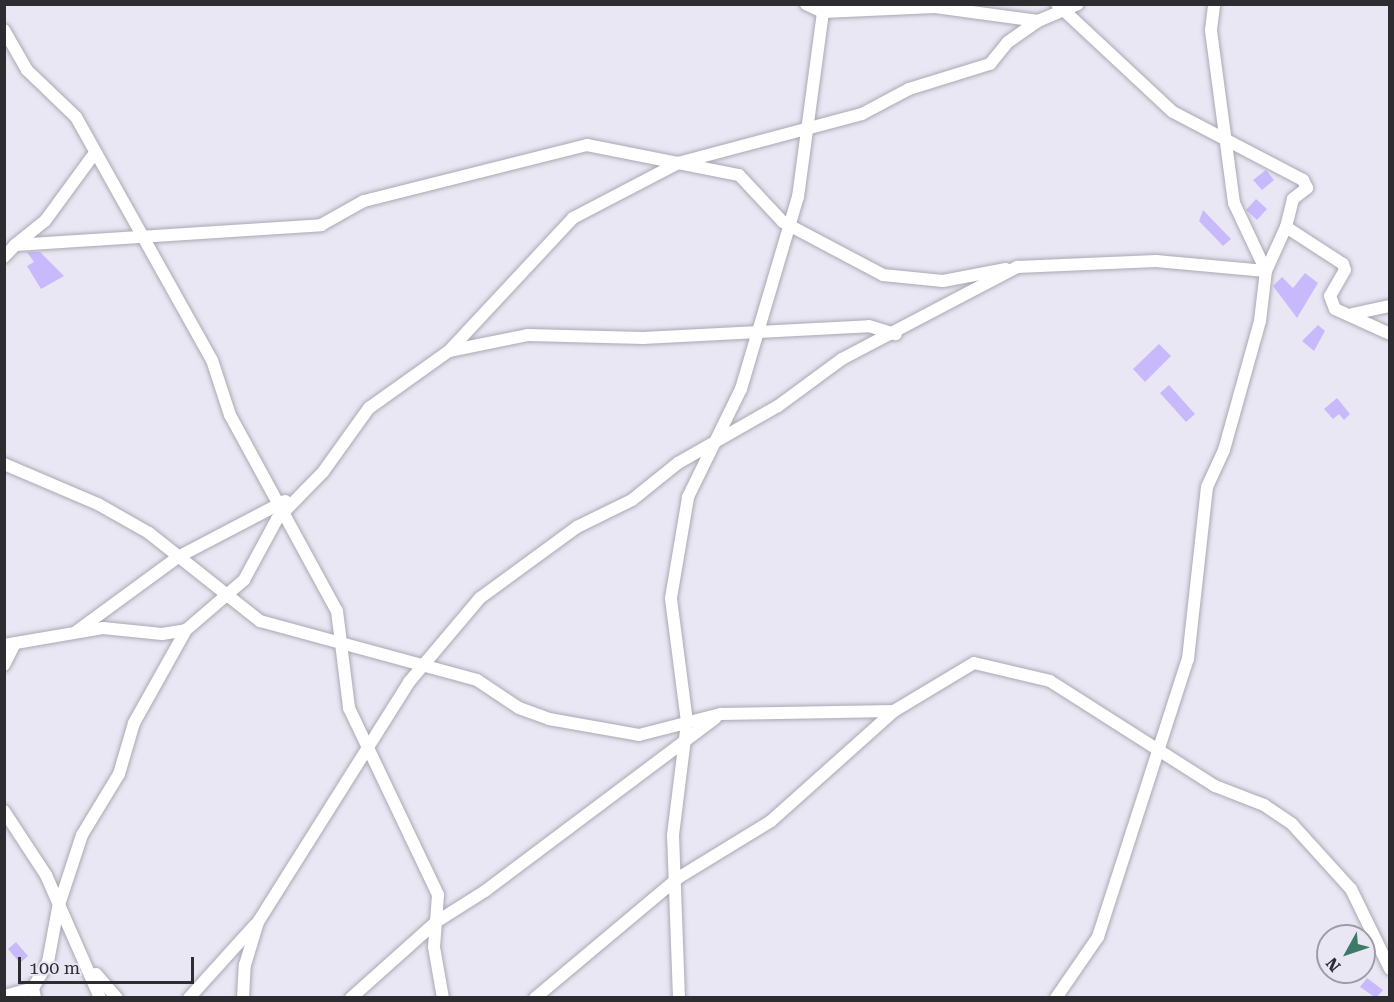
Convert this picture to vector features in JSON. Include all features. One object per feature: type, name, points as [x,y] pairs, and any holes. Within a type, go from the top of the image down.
[{"type":"street","points":[[806,4],[823,12],[935,7],[1038,21]]},
{"type":"street","points":[[76,632],[178,557],[282,507],[299,496],[369,408],[449,351],[573,218],[678,163],[808,130],[990,64],[1008,42],[1038,21],[1060,7],[1078,4]]},
{"type":"street","points":[[1214,4],[1211,30],[1229,138],[1234,203],[1266,271]]},
{"type":"street","points":[[1056,998],[1098,937],[1133,837],[1156,746],[1188,659],[1207,487],[1224,450],[1256,340],[1266,271],[1286,227],[1293,199],[1307,188],[1304,180],[1263,162],[1229,138],[1173,112],[1060,7]]},
{"type":"street","points":[[679,998],[678,878],[673,835],[687,722],[671,598],[688,497],[741,389],[789,225],[808,130],[823,12]]},
{"type":"street","points":[[4,30],[27,70],[76,117],[94,154],[212,360],[230,415],[337,611],[344,644],[350,708],[368,744],[389,800],[438,895],[434,947],[443,998]]},
{"type":"street","points":[[8,252],[144,238],[321,225],[364,201],[587,145],[739,176],[789,225],[883,274],[913,281],[1017,267],[1156,261],[1266,271]]},
{"type":"street","points":[[8,252],[45,221],[94,154]]},
{"type":"street","points":[[1286,227],[1342,264],[1345,270],[1330,296],[1335,309],[1352,314],[1389,334]]},
{"type":"street","points":[[189,998],[258,922],[356,773],[368,744],[422,667],[480,598],[577,527],[632,500],[716,439],[778,406],[842,359],[896,334],[1017,267]]},
{"type":"street","points":[[1352,314],[1389,306]]},
{"type":"street","points":[[449,351],[528,335],[757,333],[869,326],[896,334]]},
{"type":"street","points":[[4,464],[98,504],[178,557],[260,621],[422,667],[477,680],[519,708],[549,718],[616,733],[639,735],[721,714],[894,711]]},
{"type":"street","points":[[4,996],[34,993],[48,962],[58,908],[82,834],[119,774],[134,723],[186,630],[230,597],[282,507]]},
{"type":"street","points":[[4,665],[9,645],[76,632],[186,630]]},
{"type":"street","points":[[535,998],[678,878],[771,821],[894,711],[974,663],[1050,681],[1156,746],[1215,786],[1264,805],[1304,834],[1351,889],[1389,969]]},
{"type":"street","points":[[351,998],[436,922],[485,891],[721,714]]},
{"type":"street","points":[[4,811],[46,875],[58,908],[91,969],[100,998]]},
{"type":"street","points":[[243,998],[245,965],[258,922]]},
{"type":"street","points":[[91,969],[117,998]]},
{"type":"building","points":[[1266,170],[1274,180],[1262,190],[1253,180]]},
{"type":"building","points":[[1256,199],[1267,209],[1257,220],[1246,210]]},
{"type":"building","points":[[1203,210],[1231,239],[1223,246],[1199,221]]},
{"type":"building","points":[[27,252],[40,252],[64,276],[41,289],[27,266],[34,262]]},
{"type":"building","points":[[1305,273],[1318,283],[1297,318],[1273,286],[1282,277],[1293,288]]},
{"type":"building","points":[[1318,325],[1325,331],[1314,351],[1302,341]]},
{"type":"building","points":[[1159,344],[1171,356],[1145,382],[1133,369]]},
{"type":"building","points":[[1169,385],[1195,414],[1186,422],[1160,393]]},
{"type":"building","points":[[1337,398],[1350,414],[1344,420],[1339,414],[1333,419],[1324,409]]},
{"type":"building","points":[[16,942],[28,956],[20,963],[8,949]]},
{"type":"building","points":[[1362,984],[1375,984],[1383,990],[1376,998],[1360,987]]}]
